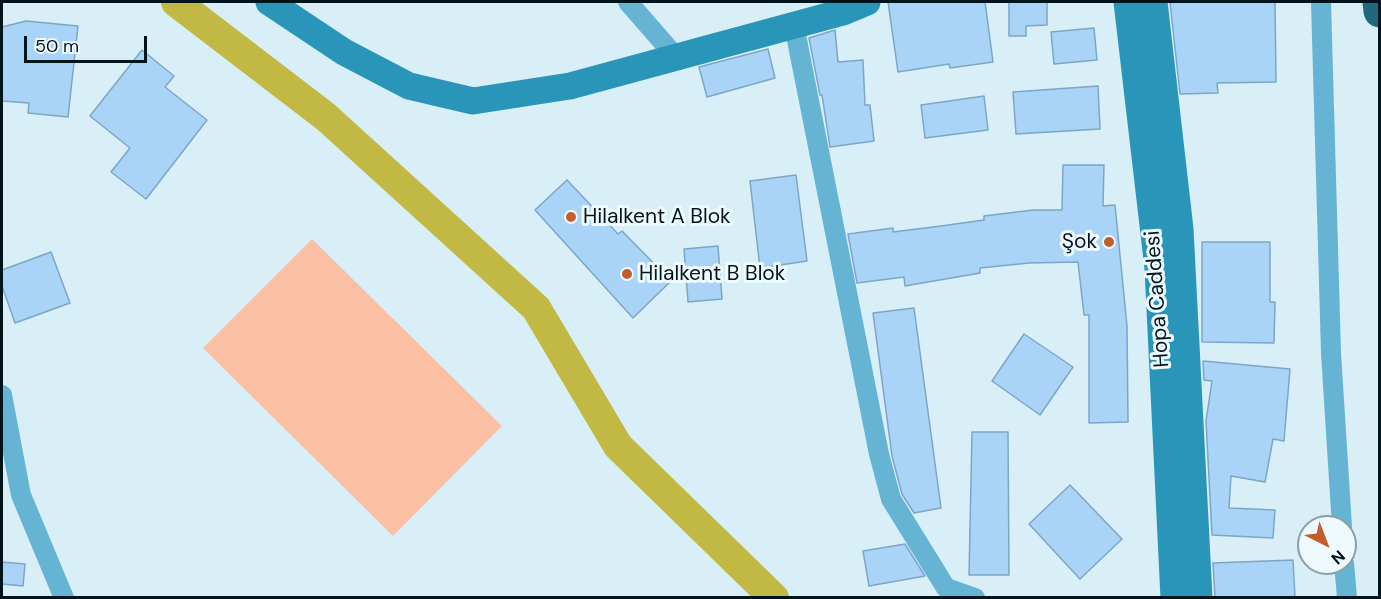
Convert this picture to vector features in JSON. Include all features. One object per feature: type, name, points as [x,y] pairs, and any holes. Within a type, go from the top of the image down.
[{"type":"highway","points":[[1379,2],[1380,11]]},
{"type":"main road","points":[[269,2],[344,52],[409,86],[473,101],[570,86],[843,12],[867,2]]},
{"type":"main road","name":"Hopa Caddesi","points":[[1127,2],[1158,268],[1174,597]]},
{"type":"main road","name":"Hopa Caddesi","points":[[1154,2],[1179,229],[1199,597]]},
{"type":"street","points":[[628,2],[675,56]]},
{"type":"street","points":[[1321,2],[1331,353],[1341,515]]},
{"type":"street","points":[[794,25],[877,442],[891,499],[946,588],[975,597]]},
{"type":"street","points":[[2,394],[21,495],[64,597]]},
{"type":"street","points":[[1345,575],[1347,597]]},
{"type":"shaded area","points":[[312,239],[502,426],[393,536],[203,348]]},
{"type":"building","points":[[888,2],[985,2],[993,62],[950,68],[949,64],[898,72]]},
{"type":"building","points":[[1009,2],[1047,2],[1047,25],[1026,26],[1026,36],[1009,36]]},
{"type":"building","points":[[1170,2],[1275,2],[1276,82],[1217,83],[1218,93],[1180,94]]},
{"type":"building","points":[[26,21],[78,26],[68,117],[28,113],[29,103],[2,101],[2,27]]},
{"type":"building","points":[[1094,28],[1097,60],[1054,64],[1051,32]]},
{"type":"building","points":[[835,30],[838,62],[863,60],[865,105],[870,105],[874,141],[830,147],[822,95],[820,95],[809,38]]},
{"type":"building","points":[[768,49],[775,78],[707,97],[699,67]]},
{"type":"building","points":[[142,50],[174,76],[165,87],[207,120],[146,199],[111,172],[130,148],[90,116]]},
{"type":"building","points":[[1098,86],[1100,129],[1016,134],[1013,92]]},
{"type":"building","points":[[984,96],[988,130],[925,138],[921,105]]},
{"type":"building","points":[[1063,165],[1104,165],[1103,206],[1115,205],[1127,326],[1128,422],[1089,423],[1089,315],[1084,315],[1078,262],[1029,263],[980,268],[980,273],[905,286],[904,277],[857,283],[848,234],[893,228],[893,232],[941,226],[984,220],[984,216],[1033,210],[1062,210]]},
{"type":"building","points":[[796,175],[807,261],[760,268],[750,181]]},
{"type":"building","points":[[567,180],[618,234],[622,231],[671,281],[633,318],[535,210]]},
{"type":"building","points":[[1202,242],[1270,242],[1270,302],[1275,302],[1274,343],[1202,342]]},
{"type":"building","points":[[718,246],[722,299],[688,302],[684,249]]},
{"type":"building","points":[[51,252],[70,303],[15,323],[2,286],[2,270]]},
{"type":"building","points":[[914,308],[941,508],[914,513],[902,494],[892,456],[873,313]]},
{"type":"building","points":[[1024,334],[1073,367],[1040,415],[992,381]]},
{"type":"building","points":[[1203,361],[1290,369],[1284,441],[1273,439],[1265,482],[1231,476],[1229,508],[1275,510],[1273,538],[1212,535],[1206,421],[1212,381],[1204,380]]},
{"type":"building","points":[[972,432],[1008,432],[1009,575],[969,575]]},
{"type":"building","points":[[1070,485],[1122,539],[1080,579],[1029,524]]},
{"type":"building","points":[[905,544],[925,576],[869,586],[863,551]]},
{"type":"building","points":[[1293,560],[1295,597],[1215,597],[1213,563]]},
{"type":"building","points":[[2,562],[25,564],[23,586],[2,584]]},
{"type":"waterway","points":[[176,2],[326,117],[536,308],[618,446],[774,598]]},
{"type":"place","name":"Hilalkent A Blok","points":[[571,217]]},
{"type":"place","name":"Şok","points":[[1109,242]]},
{"type":"place","name":"Hilalkent B Blok","points":[[627,274]]}]
